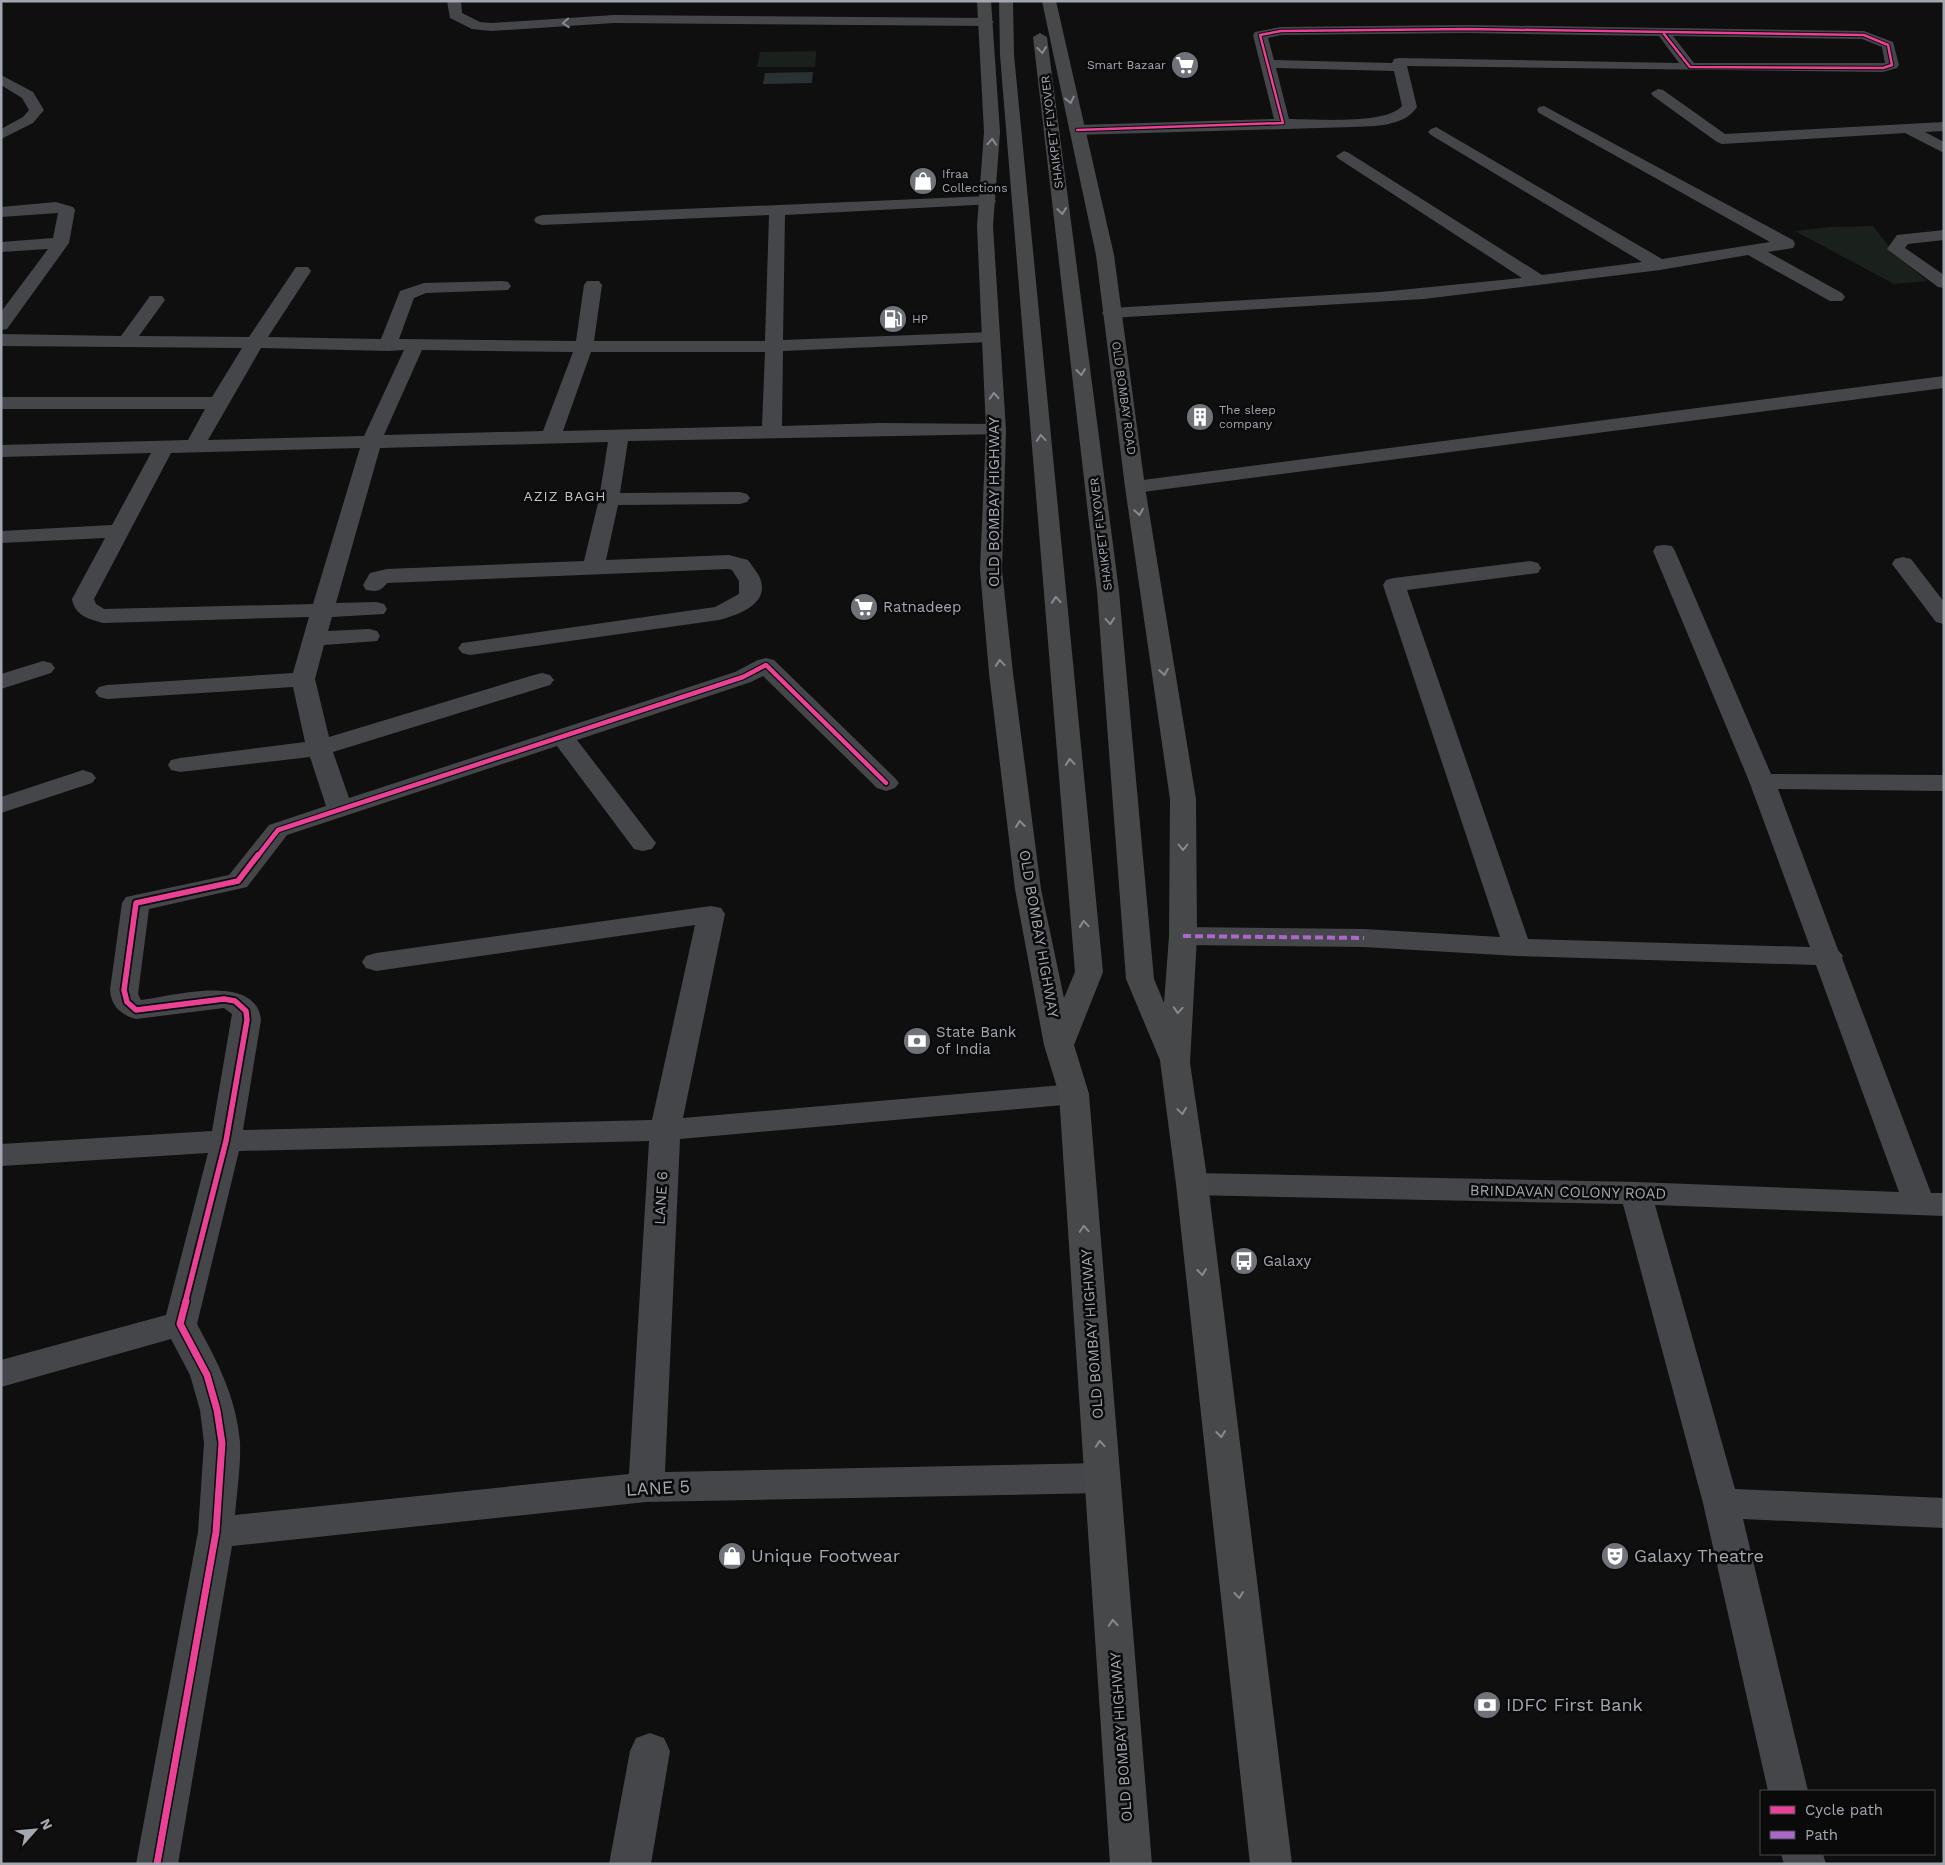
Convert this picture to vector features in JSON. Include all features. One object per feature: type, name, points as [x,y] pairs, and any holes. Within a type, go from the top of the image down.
[{"type":"main road","name":"OLD BOMBAY HIGHWAY","points":[[984,1],[987,22],[992,132],[985,226],[996,430],[991,570],[1001,673],[1028,889],[1059,1044],[1074,1094],[1131,1864]]},
{"type":"main road","points":[[1006,1],[1007,55],[1089,972],[1059,1044]]},
{"type":"main road","name":"SHAIKPET FLYOVER","points":[[1036,1],[1108,591],[1140,979],[1175,1063]]},
{"type":"main road","name":"OLD BOMBAY ROAD","points":[[1049,1],[1105,255],[1135,487],[1183,798],[1183,936]]},
{"type":"main road","points":[[1183,936],[1175,1063],[1192,1184],[1271,1864]]},
{"type":"street","points":[[454,1],[455,15],[477,26],[510,27],[614,19],[987,22]]},
{"type":"street","points":[[614,19],[617,1]]},
{"type":"street","points":[[664,6],[678,11],[922,8]]},
{"type":"street","points":[[1467,29],[1488,64]]},
{"type":"street","points":[[1268,64],[1875,68],[1892,65],[1888,44],[1864,35],[1467,29],[1270,32],[1260,35],[1283,123]]},
{"type":"street","points":[[1664,34],[1690,67]]},
{"type":"street","points":[[1314,60],[1399,65]]},
{"type":"street","points":[[1076,126],[1385,121],[1404,114],[1410,107],[1399,65]]},
{"type":"street","points":[[1,79],[28,95],[37,110],[28,120],[1,134]]},
{"type":"street","points":[[1658,93],[1722,139],[1944,126]]},
{"type":"street","points":[[1,99],[28,95]]},
{"type":"street","points":[[1111,313],[1304,302],[1470,289],[1660,265],[1788,244],[1544,110]]},
{"type":"street","points":[[1230,123],[1241,131],[1277,137],[1346,129]]},
{"type":"street","points":[[1907,128],[1944,148]]},
{"type":"street","points":[[1436,132],[1660,265]]},
{"type":"street","points":[[1344,156],[1537,280]]},
{"type":"street","points":[[542,220],[988,201]]},
{"type":"street","points":[[1,212],[56,207],[67,210],[61,243],[1,325]]},
{"type":"street","points":[[772,433],[777,210]]},
{"type":"street","points":[[1944,235],[1903,239],[1895,249],[1944,283]]},
{"type":"street","points":[[1,247],[61,243]]},
{"type":"street","points":[[1751,250],[1836,297]]},
{"type":"street","points":[[194,447],[217,403],[302,271]]},
{"type":"street","points":[[551,438],[584,347],[593,285]]},
{"type":"street","points":[[388,345],[406,295],[424,288],[502,286]]},
{"type":"street","points":[[125,343],[156,300]]},
{"type":"street","points":[[1,340],[125,343],[584,347],[773,346],[991,337]]},
{"type":"street","points":[[341,811],[319,748],[303,679],[371,444],[414,346]]},
{"type":"street","points":[[1135,487],[1942,384]]},
{"type":"street","points":[[1,403],[217,403]]},
{"type":"street","points":[[1,451],[371,444],[881,429],[996,430]]},
{"type":"street","points":[[593,568],[609,499],[620,437]]},
{"type":"street","points":[[164,447],[83,599],[84,605],[90,612],[103,616],[376,609]]},
{"type":"street","points":[[609,499],[740,498]]},
{"type":"street","points":[[1,537],[120,531]]},
{"type":"street","points":[[1664,551],[1762,780],[1829,956],[1932,1204]]},
{"type":"street","points":[[330,587],[379,585],[378,578],[387,576],[735,562],[744,570],[750,581],[750,597],[719,613],[470,648]]},
{"type":"street","points":[[1903,564],[1944,617]]},
{"type":"street","points":[[1517,947],[1394,585],[1530,568]]},
{"type":"street","points":[[315,638],[369,636]]},
{"type":"street","points":[[156,1864],[216,1532],[222,1443],[217,1410],[207,1375],[180,1324],[226,1141],[247,1020],[246,1011],[235,1001],[224,999],[136,1010],[127,1005],[124,999],[124,990],[136,903],[238,881],[278,830],[341,811],[743,677],[766,665],[886,783]]},
{"type":"street","points":[[1,682],[43,668]]},
{"type":"street","points":[[107,692],[303,679]]},
{"type":"street","points":[[180,765],[319,748],[542,680]]},
{"type":"street","points":[[562,736],[643,843]]},
{"type":"street","points":[[1,805],[83,778]]},
{"type":"street","points":[[1762,780],[1944,783]]},
{"type":"street","name":"LANE 6","points":[[376,962],[711,914],[665,1130],[646,1487]]},
{"type":"street","points":[[1183,936],[1364,938],[1517,947],[1829,956]]},
{"type":"street","points":[[1,1155],[226,1141],[665,1130],[1074,1094]]},
{"type":"street","name":"BRINDAVAN COLONY ROAD","points":[[1192,1184],[1636,1193],[1932,1204]]},
{"type":"street","points":[[1636,1193],[1721,1503],[1788,1790]]},
{"type":"street","points":[[1,1374],[180,1324]]},
{"type":"street","name":"LANE 5","points":[[216,1532],[646,1487],[1102,1478]]},
{"type":"street","points":[[1721,1503],[1944,1513]]},
{"type":"street","points":[[630,1864],[650,1751]]},
{"type":"shaded area","points":[[816,51],[815,67],[757,67],[760,52]]},
{"type":"shaded area","points":[[813,72],[812,83],[763,84],[765,73]]},
{"type":"shaded area","points":[[1873,226],[1895,254],[1927,281],[1894,284],[1795,231],[1830,227]]},
{"type":"marked path","points":[[1183,936],[1364,938]]},
{"type":"cycle path","points":[[1077,130],[1283,123],[1260,35],[1281,31],[1467,29],[1864,35],[1888,45],[1892,65],[1883,68],[1690,67],[1664,34]]},
{"type":"cycle path","points":[[157,1864],[216,1532],[222,1443],[217,1410],[207,1375],[180,1324],[226,1141],[247,1020],[246,1011],[235,1001],[224,999],[136,1010],[128,1004],[125,1000],[124,990],[136,903],[238,881],[278,830],[743,677],[766,665],[886,783]]},
{"type":"place","name":"Smart Bazaar","points":[[1185,65]]},
{"type":"place","name":"Ifraa Collections","points":[[923,181]]},
{"type":"place","name":"HP","points":[[893,319]]},
{"type":"place","name":"The sleep company","points":[[1200,417]]},
{"type":"place","name":"Ratnadeep","points":[[864,607]]},
{"type":"place","name":"State Bank of India","points":[[917,1041]]},
{"type":"place","name":"Galaxy","points":[[1244,1261]]},
{"type":"place","name":"Unique Footwear","points":[[732,1556]]},
{"type":"place","name":"Galaxy Theatre","points":[[1615,1556]]},
{"type":"place","name":"IDFC First Bank","points":[[1487,1705]]},
{"type":"district","name":"AZIZ BAGH","points":[[565,496]]}]
